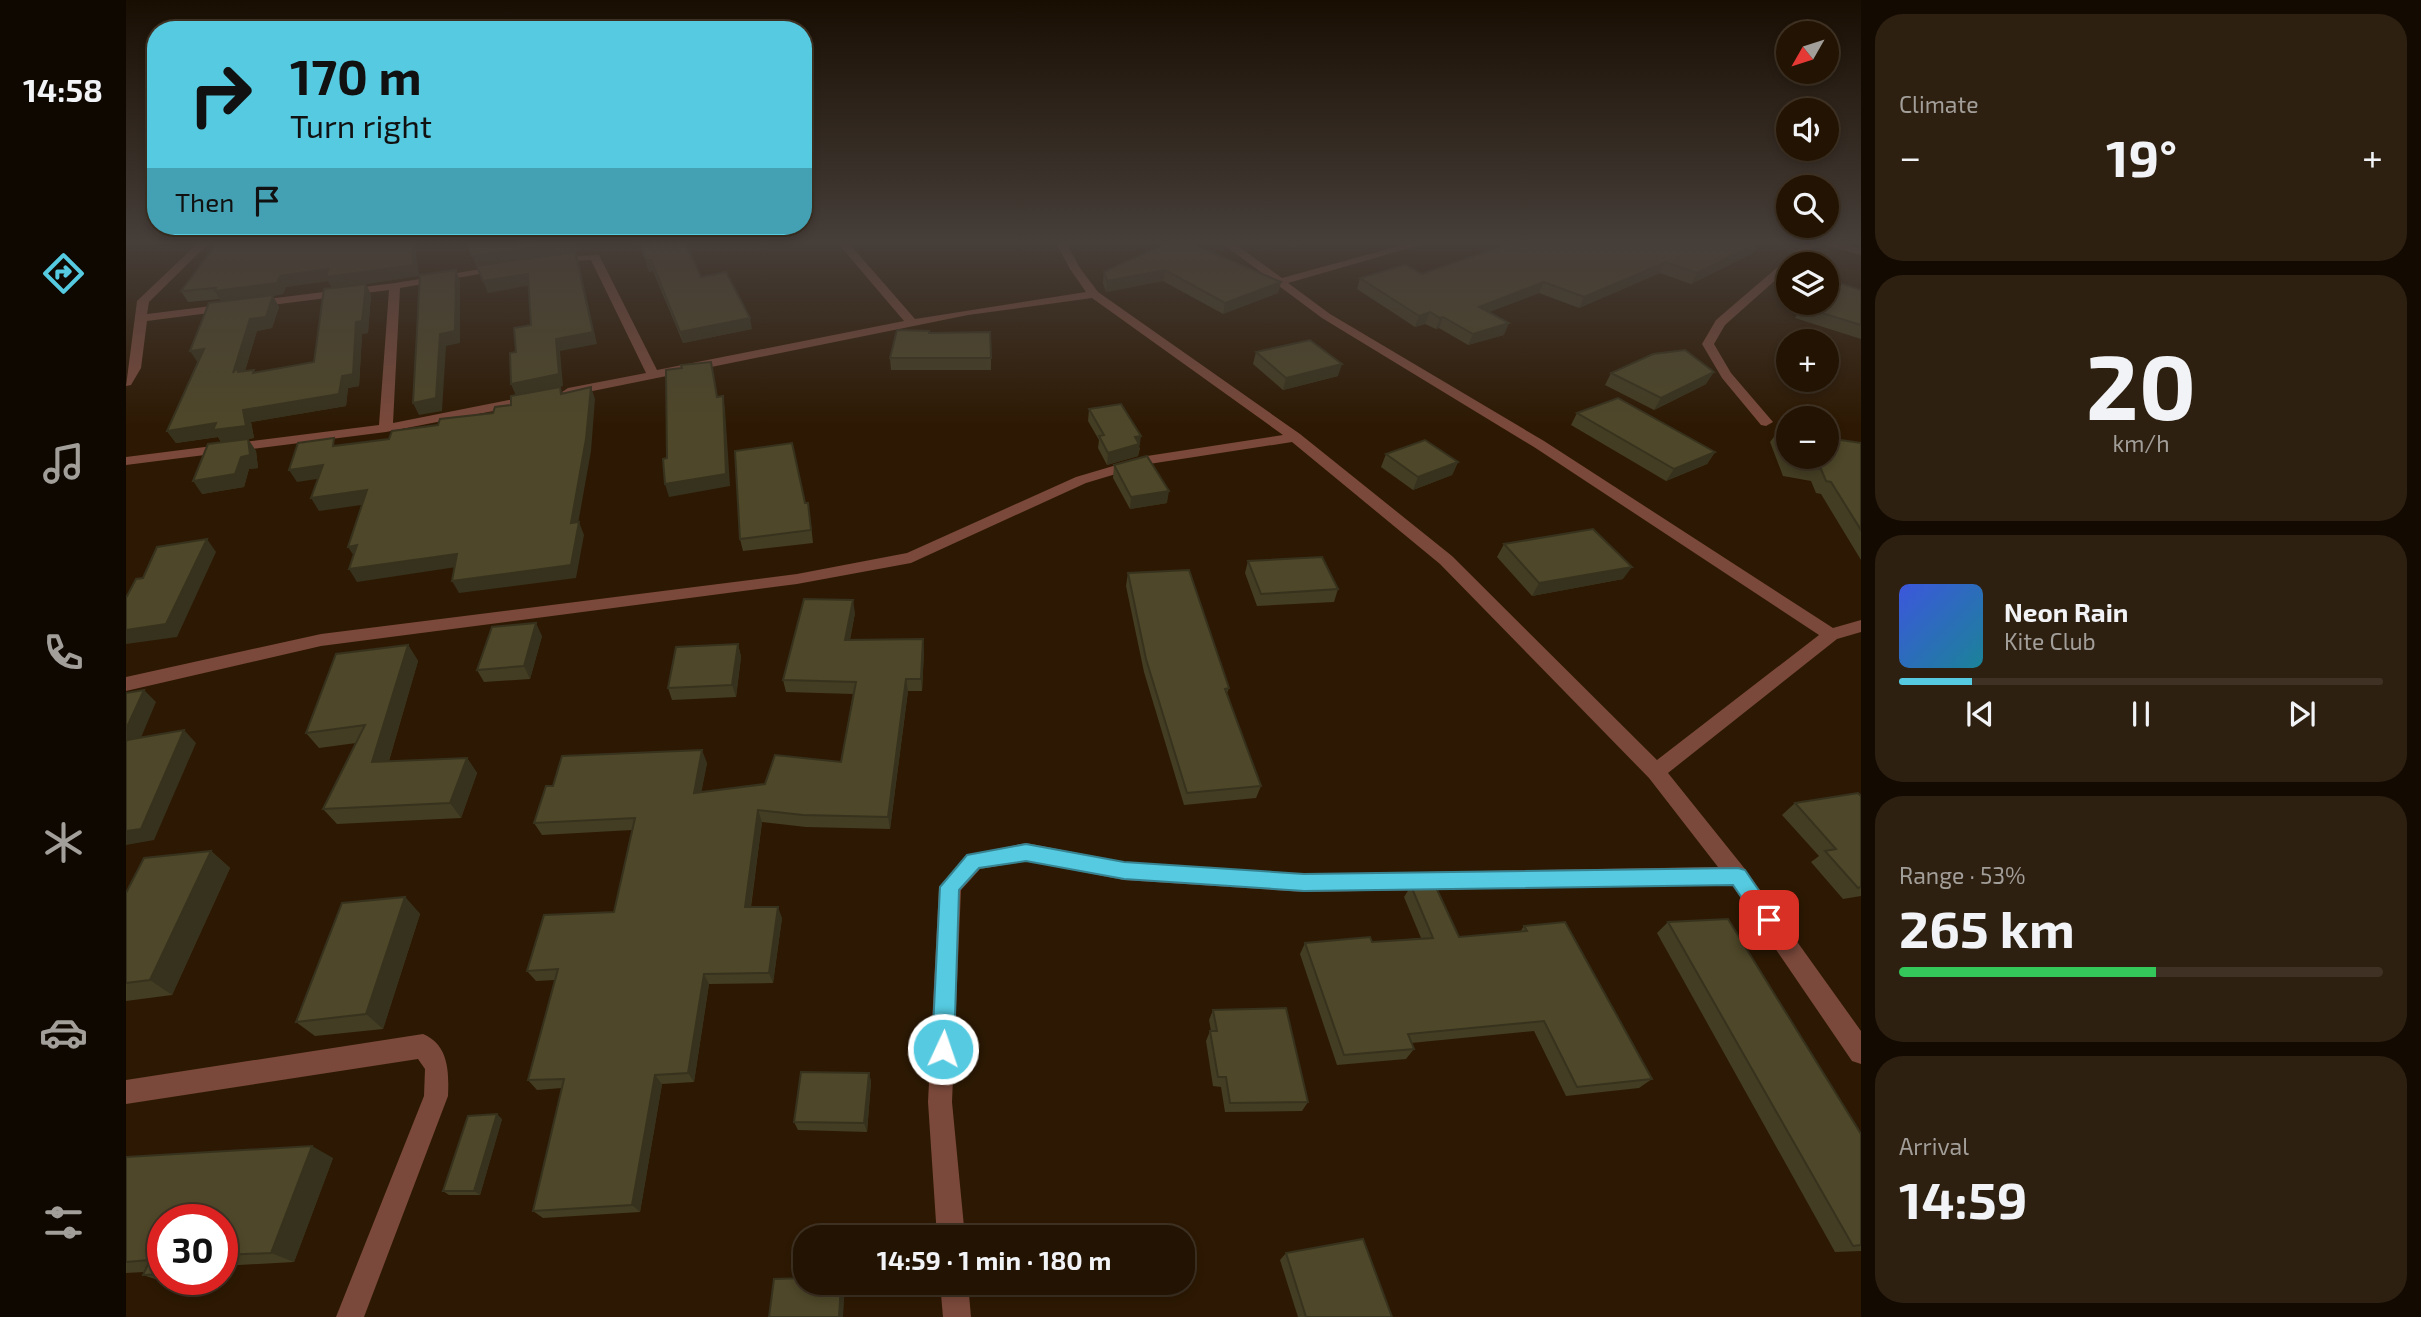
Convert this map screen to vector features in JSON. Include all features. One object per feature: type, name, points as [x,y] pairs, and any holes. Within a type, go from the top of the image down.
[{"type":"street","points":[[126,382],[135,368],[143,302]]},
{"type":"street","points":[[141,318],[264,302]]},
{"type":"street","points":[[386,428],[394,302]]},
{"type":"street","points":[[618,302],[654,376]]},
{"type":"street","points":[[894,302],[912,323]]},
{"type":"street","points":[[126,461],[386,428],[968,312],[1035,302]]},
{"type":"street","points":[[1106,302],[1295,437],[1446,560],[1656,772],[1738,876],[1861,1052]]},
{"type":"street","points":[[1308,302],[1539,444],[1831,635]]},
{"type":"street","points":[[1744,302],[1720,323],[1707,344],[1726,375],[1766,422]]},
{"type":"street","points":[[126,684],[321,640],[797,579],[911,558],[1081,480],[1147,460],[1295,437]]},
{"type":"street","points":[[1656,772],[1831,635],[1861,625]]},
{"type":"street","points":[[950,1225],[940,1102],[950,887],[974,861],[1026,852],[1124,871],[1304,883],[1738,876]]},
{"type":"street","points":[[126,1092],[423,1046],[438,1065],[436,1096],[350,1317]]},
{"type":"street","points":[[955,1295],[957,1317]]},
{"type":"building","points":[[271,302],[266,317],[250,319],[233,373],[237,368],[238,372],[254,370],[253,373],[314,362],[322,302],[364,302],[362,321],[356,322],[353,374],[342,376],[339,394],[243,410],[246,426],[213,430],[216,423],[167,431],[204,349],[190,351],[209,303]]},
{"type":"building","points":[[418,302],[455,302],[455,331],[440,334],[436,398],[413,403]]},
{"type":"building","points":[[530,302],[586,302],[593,332],[556,339],[559,374],[511,384],[510,353],[516,352],[514,328],[531,325]]},
{"type":"building","points":[[668,302],[742,302],[750,318],[680,332]]},
{"type":"building","points":[[1398,302],[1491,302],[1479,307],[1509,323],[1473,334],[1430,312],[1419,316]]},
{"type":"building","points":[[1839,302],[1861,302],[1861,325],[1828,315],[1839,315]]},
{"type":"building","points":[[897,330],[929,333],[990,332],[991,358],[890,358]]},
{"type":"building","points":[[1310,340],[1342,364],[1286,378],[1256,352]]},
{"type":"building","points":[[1685,350],[1714,372],[1661,398],[1611,373],[1653,354]]},
{"type":"building","points":[[711,362],[717,397],[723,396],[726,474],[665,484],[663,459],[667,458],[666,370],[682,368],[681,365]]},
{"type":"building","points":[[560,387],[561,394],[591,387],[586,439],[571,523],[579,522],[571,565],[452,581],[457,554],[349,569],[357,545],[348,547],[367,490],[311,498],[323,465],[289,470],[298,443],[334,438],[333,446],[389,439],[392,431],[438,425],[440,419],[493,413],[495,407],[511,405],[511,396]]},
{"type":"building","points":[[1618,398],[1715,452],[1674,469],[1577,413]]},
{"type":"building","points":[[1121,404],[1141,436],[1135,437],[1139,444],[1108,453],[1099,436],[1104,435],[1089,409]]},
{"type":"building","points":[[248,439],[250,455],[241,457],[235,474],[193,481],[208,444]]},
{"type":"building","points":[[1425,440],[1458,462],[1418,477],[1386,454]]},
{"type":"building","points":[[1839,440],[1861,443],[1861,530],[1831,482],[1826,481],[1821,469],[1839,469]]},
{"type":"building","points":[[792,443],[805,503],[808,503],[811,530],[740,539],[735,451]]},
{"type":"building","points":[[1147,456],[1169,491],[1131,497],[1114,465]]},
{"type":"building","points":[[1593,529],[1632,567],[1539,583],[1504,544]]},
{"type":"building","points":[[207,539],[166,624],[126,630],[126,598],[136,579],[143,578],[157,547]]},
{"type":"building","points":[[1322,557],[1338,589],[1261,594],[1248,561]]},
{"type":"building","points":[[1189,570],[1229,688],[1225,689],[1261,786],[1187,793],[1146,659],[1128,573]]},
{"type":"building","points":[[804,599],[853,600],[845,640],[923,639],[921,679],[906,679],[888,817],[803,815],[758,810],[745,907],[778,907],[769,973],[704,974],[688,1073],[655,1075],[632,1205],[533,1211],[564,1079],[528,1080],[558,969],[527,971],[544,915],[614,912],[635,818],[534,823],[546,786],[553,786],[562,756],[702,750],[694,793],[765,784],[775,755],[841,762],[856,682],[783,680]]},
{"type":"building","points":[[536,623],[524,666],[477,670],[492,627]]},
{"type":"building","points":[[738,644],[732,685],[668,688],[676,647]]},
{"type":"building","points":[[408,645],[372,762],[467,758],[450,803],[323,809],[365,725],[306,733],[336,654]]},
{"type":"building","points":[[144,690],[127,727],[126,728],[126,693]]},
{"type":"building","points":[[184,730],[141,829],[126,831],[127,740]]},
{"type":"building","points":[[1858,793],[1861,796],[1861,887],[1858,888],[1825,851],[1836,849],[1795,803]]},
{"type":"building","points":[[211,851],[150,980],[126,983],[126,893],[144,858]]},
{"type":"building","points":[[1421,881],[1433,881],[1459,937],[1527,931],[1524,926],[1565,922],[1652,1079],[1577,1087],[1544,1021],[1408,1034],[1414,1049],[1344,1055],[1305,943],[1370,937],[1372,942],[1433,938],[1411,886]]},
{"type":"building","points":[[405,897],[366,1014],[296,1022],[342,903]]},
{"type":"building","points":[[1728,919],[1861,1134],[1861,1245],[1853,1246],[1668,922]]},
{"type":"building","points":[[1286,1008],[1308,1102],[1230,1103],[1226,1077],[1218,1077],[1210,1031],[1217,1031],[1213,1010]]},
{"type":"building","points":[[801,1072],[869,1073],[864,1123],[794,1122]]},
{"type":"building","points":[[497,1114],[474,1191],[443,1191],[468,1116]]},
{"type":"building","points":[[312,1146],[271,1253],[238,1254],[238,1204],[147,1204],[147,1260],[126,1262],[126,1157]]},
{"type":"building","points":[[1363,1239],[1392,1317],[1306,1317],[1286,1253]]},
{"type":"building","points":[[793,1278],[793,1295],[840,1295],[839,1317],[769,1317],[774,1279]]},
{"type":"route","points":[[943,1049],[950,887],[974,861],[1026,852],[1124,871],[1304,883],[1738,876],[1769,920]]}]
